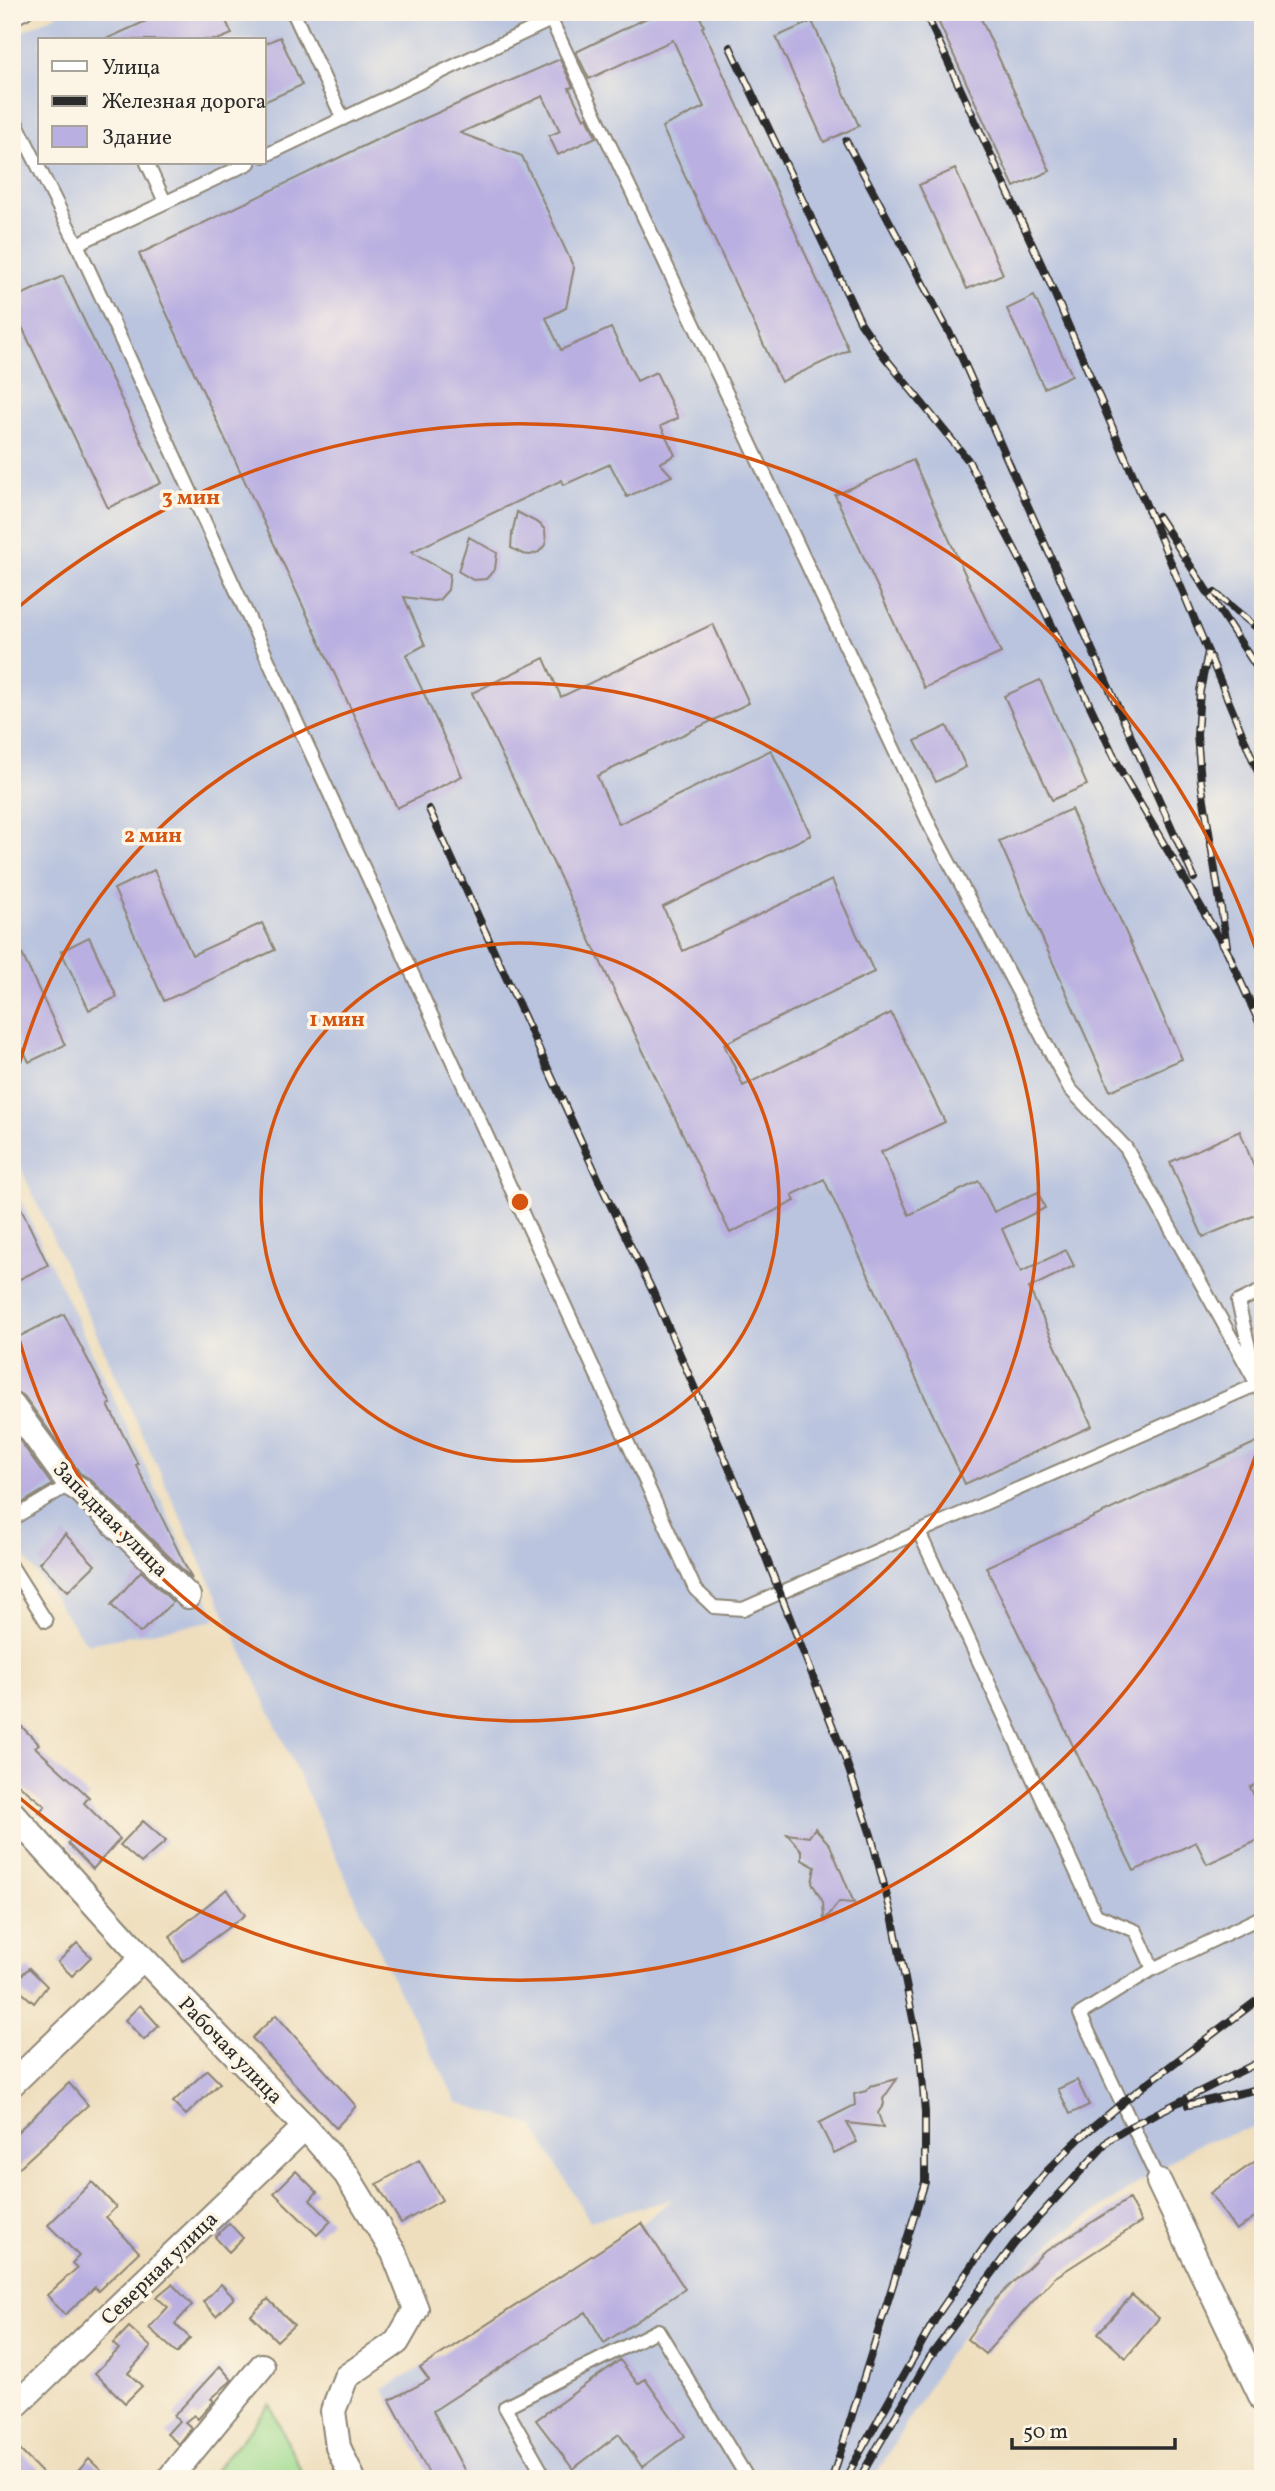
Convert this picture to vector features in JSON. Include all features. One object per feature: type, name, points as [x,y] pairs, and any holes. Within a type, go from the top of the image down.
[{"type":"street","name":"Западная улица","points":[[12,1405],[70,1484],[80,1490],[188,1596]]},
{"type":"street","name":"Рабочая улица","points":[[12,1813],[143,1958],[305,2127],[346,2174],[394,2253],[416,2309],[397,2342],[346,2377],[333,2411],[338,2447],[353,2479]]},
{"type":"street","points":[[12,2084],[143,1958]]},
{"type":"street","name":"Северная улица","points":[[12,2409],[305,2127]]},
{"type":"street","points":[[1158,2182],[1263,2400]]},
{"type":"street","points":[[169,2479],[262,2366]]},
{"type":"lane","points":[[12,19],[26,12]]},
{"type":"lane","points":[[293,12],[343,119]]},
{"type":"lane","points":[[266,155],[552,16],[932,830],[1070,1089],[1126,1148],[1260,1390]]},
{"type":"lane","points":[[12,114],[77,244],[695,1589],[714,1607],[743,1609],[919,1532],[1260,1390]]},
{"type":"lane","points":[[147,164],[165,202]]},
{"type":"lane","points":[[77,244],[247,164]]},
{"type":"lane","points":[[1260,1390],[1238,1303],[1263,1290]]},
{"type":"lane","points":[[12,1519],[70,1484]]},
{"type":"lane","points":[[919,1532],[1096,1915],[1136,1931],[1153,1969]]},
{"type":"lane","points":[[12,1567],[46,1621]]},
{"type":"lane","points":[[1158,2182],[1080,2014],[1153,1969],[1263,1916]]},
{"type":"lane","points":[[546,2479],[505,2407],[658,2330],[748,2479]]},
{"type":"shaded area","points":[[63,12],[1263,12],[1263,2124],[1194,2146],[1061,2235],[1001,2289],[948,2354],[873,2479],[821,2479],[817,2470],[813,2479],[432,2479],[383,2389],[420,2368],[642,2223],[673,2199],[590,2221],[533,2126],[457,2102],[387,1968],[12,1149],[12,36]]},
{"type":"shaded area","points":[[12,1181],[217,1620],[87,1644],[15,1544],[12,1546]]},
{"type":"green space","points":[[270,2405],[305,2479],[207,2479]]},
{"type":"building","points":[[166,12],[222,12],[232,34],[222,38],[108,38]]},
{"type":"building","points":[[659,12],[698,12],[704,26],[702,27],[849,350],[781,382],[662,127],[704,107],[673,40],[589,79],[576,52]]},
{"type":"building","points":[[934,12],[978,12],[1050,171],[1014,187]]},
{"type":"building","points":[[812,21],[859,126],[824,142],[776,37]]},
{"type":"building","points":[[280,37],[302,85],[266,101],[266,43]]},
{"type":"building","points":[[560,59],[573,87],[569,88],[596,137],[558,155],[549,136],[560,131],[543,96],[460,133],[522,156],[574,268],[566,308],[546,318],[561,350],[611,328],[637,381],[656,372],[678,418],[661,426],[675,455],[660,463],[672,476],[627,497],[610,464],[564,485],[562,480],[411,552],[450,574],[448,590],[439,600],[404,597],[425,645],[406,655],[462,776],[397,808],[139,254],[378,139]]},
{"type":"building","points":[[955,169],[1003,274],[967,289],[919,185]]},
{"type":"building","points":[[63,276],[161,483],[108,508],[12,306],[12,299]]},
{"type":"building","points":[[1034,296],[1072,375],[1044,388],[1007,309]]},
{"type":"building","points":[[913,460],[1001,653],[924,688],[835,495]]},
{"type":"building","points":[[517,512],[540,524],[545,530],[546,544],[539,552],[523,554],[511,548]]},
{"type":"building","points":[[469,537],[497,553],[495,569],[486,579],[473,580],[458,571]]},
{"type":"building","points":[[713,624],[749,703],[597,776],[609,803],[619,824],[771,750],[811,835],[663,907],[683,951],[832,880],[874,972],[724,1044],[743,1086],[891,1013],[945,1122],[881,1152],[909,1215],[979,1181],[994,1212],[1038,1192],[1045,1208],[1002,1229],[1021,1272],[1066,1250],[1074,1266],[1029,1288],[1092,1426],[965,1484],[824,1179],[792,1195],[795,1201],[730,1233],[472,693],[544,658],[561,697]]},
{"type":"building","points":[[1040,680],[1087,785],[1052,800],[1004,696]]},
{"type":"building","points":[[947,726],[966,767],[936,782],[915,741]]},
{"type":"building","points":[[1071,809],[1182,1059],[1110,1091],[999,841]]},
{"type":"building","points":[[154,870],[192,955],[262,923],[275,950],[164,1001],[114,889]]},
{"type":"building","points":[[12,933],[65,1045],[29,1062],[12,1027]]},
{"type":"building","points":[[89,937],[117,997],[89,1010],[61,951]]},
{"type":"building","points":[[1240,1131],[1263,1190],[1263,1212],[1203,1237],[1170,1162]]},
{"type":"building","points":[[12,1189],[48,1265],[12,1283]]},
{"type":"building","points":[[64,1314],[111,1404],[108,1405],[192,1579],[90,1479],[80,1473],[24,1396],[12,1390],[12,1340]]},
{"type":"building","points":[[12,1430],[52,1485],[12,1509]]},
{"type":"building","points":[[1263,1439],[1263,1781],[1250,1787],[1263,1815],[1263,1838],[1207,1864],[1196,1842],[1134,1871],[986,1567]]},
{"type":"building","points":[[65,1534],[95,1565],[68,1591],[39,1563]]},
{"type":"building","points":[[141,1571],[173,1602],[140,1633],[111,1605]]},
{"type":"building","points":[[12,1717],[39,1744],[35,1747],[89,1797],[84,1803],[120,1839],[93,1869],[68,1844],[71,1840],[39,1812],[45,1806],[12,1779]]},
{"type":"building","points":[[143,1821],[166,1841],[141,1863],[120,1845]]},
{"type":"building","points":[[815,1828],[830,1845],[854,1903],[839,1902],[824,1921],[823,1902],[812,1883],[815,1867],[802,1860],[802,1851],[787,1834],[809,1837]]},
{"type":"building","points":[[227,1889],[245,1915],[183,1961],[170,1936]]},
{"type":"building","points":[[77,1943],[91,1957],[72,1976],[58,1962]]},
{"type":"building","points":[[29,1968],[47,1986],[34,2003],[12,1984]]},
{"type":"building","points":[[140,2005],[159,2026],[144,2040],[125,2020]]},
{"type":"building","points":[[276,2015],[356,2106],[336,2128],[252,2038]]},
{"type":"building","points":[[207,2070],[220,2083],[186,2115],[173,2102]]},
{"type":"building","points":[[897,2079],[883,2099],[884,2104],[878,2113],[883,2127],[847,2123],[857,2142],[834,2153],[819,2123],[855,2105],[854,2094],[866,2091],[870,2086]]},
{"type":"building","points":[[1077,2080],[1089,2105],[1070,2114],[1058,2089]]},
{"type":"building","points":[[69,2083],[88,2105],[12,2174],[12,2137]]},
{"type":"building","points":[[1263,2156],[1263,2211],[1236,2230],[1210,2193]]},
{"type":"building","points":[[419,2160],[442,2200],[401,2223],[377,2184]]},
{"type":"building","points":[[296,2171],[317,2192],[310,2200],[331,2221],[317,2235],[274,2193]]},
{"type":"building","points":[[92,2182],[116,2207],[106,2217],[139,2252],[98,2291],[95,2287],[65,2315],[47,2295],[77,2268],[72,2263],[79,2256],[48,2225]]},
{"type":"building","points":[[1129,2199],[1141,2222],[1054,2278],[985,2354],[967,2339],[995,2300],[1043,2253]]},
{"type":"building","points":[[229,2223],[243,2238],[229,2252],[215,2237]]},
{"type":"building","points":[[642,2223],[685,2289],[604,2343],[586,2312],[433,2411],[469,2479],[432,2479],[390,2400],[429,2380],[420,2368]]},
{"type":"building","points":[[172,2284],[192,2305],[175,2324],[190,2338],[177,2353],[149,2328],[168,2307],[156,2297]]},
{"type":"building","points":[[221,2284],[234,2298],[216,2316],[203,2302]]},
{"type":"building","points":[[1132,2295],[1159,2318],[1126,2358],[1098,2333]]},
{"type":"building","points":[[268,2299],[294,2325],[277,2341],[251,2315]]},
{"type":"building","points":[[129,2327],[151,2347],[128,2373],[142,2386],[125,2403],[95,2373],[119,2349],[113,2344]]},
{"type":"building","points":[[620,2360],[638,2384],[645,2379],[685,2436],[642,2467],[619,2434],[573,2469],[536,2420]]},
{"type":"building","points":[[220,2366],[232,2380],[211,2399],[214,2401],[198,2419],[194,2415],[185,2422],[192,2428],[179,2444],[167,2434],[179,2421],[174,2416]]},
{"type":"building","points":[[12,2442],[48,2479],[17,2479],[12,2474]]},
{"type":"building","points":[[89,2459],[110,2479],[71,2479]]},
{"type":"railway","points":[[925,12],[1049,281],[1263,784]]},
{"type":"railway","points":[[730,47],[861,323],[883,355],[968,460],[1025,569],[1122,773],[1231,958]]},
{"type":"railway","points":[[846,141],[957,347],[1194,878]]},
{"type":"railway","points":[[1158,516],[1263,677]]},
{"type":"railway","points":[[1215,593],[1263,633]]},
{"type":"railway","points":[[1208,652],[1200,691],[1197,735],[1201,781],[1227,946]]},
{"type":"railway","points":[[429,809],[608,1200],[653,1292],[746,1507],[844,1755],[871,1835],[893,1920],[920,2053],[925,2112],[925,2182],[832,2479]]},
{"type":"railway","points":[[1227,951],[1263,1031]]},
{"type":"railway","points":[[845,2479],[938,2314],[990,2239],[1047,2171],[1080,2138],[1128,2098],[1263,1996]]},
{"type":"railway","points":[[859,2479],[930,2357],[1014,2244],[1110,2139],[1263,2060]]},
{"type":"railway","points":[[1188,2105],[1263,2088]]}]
